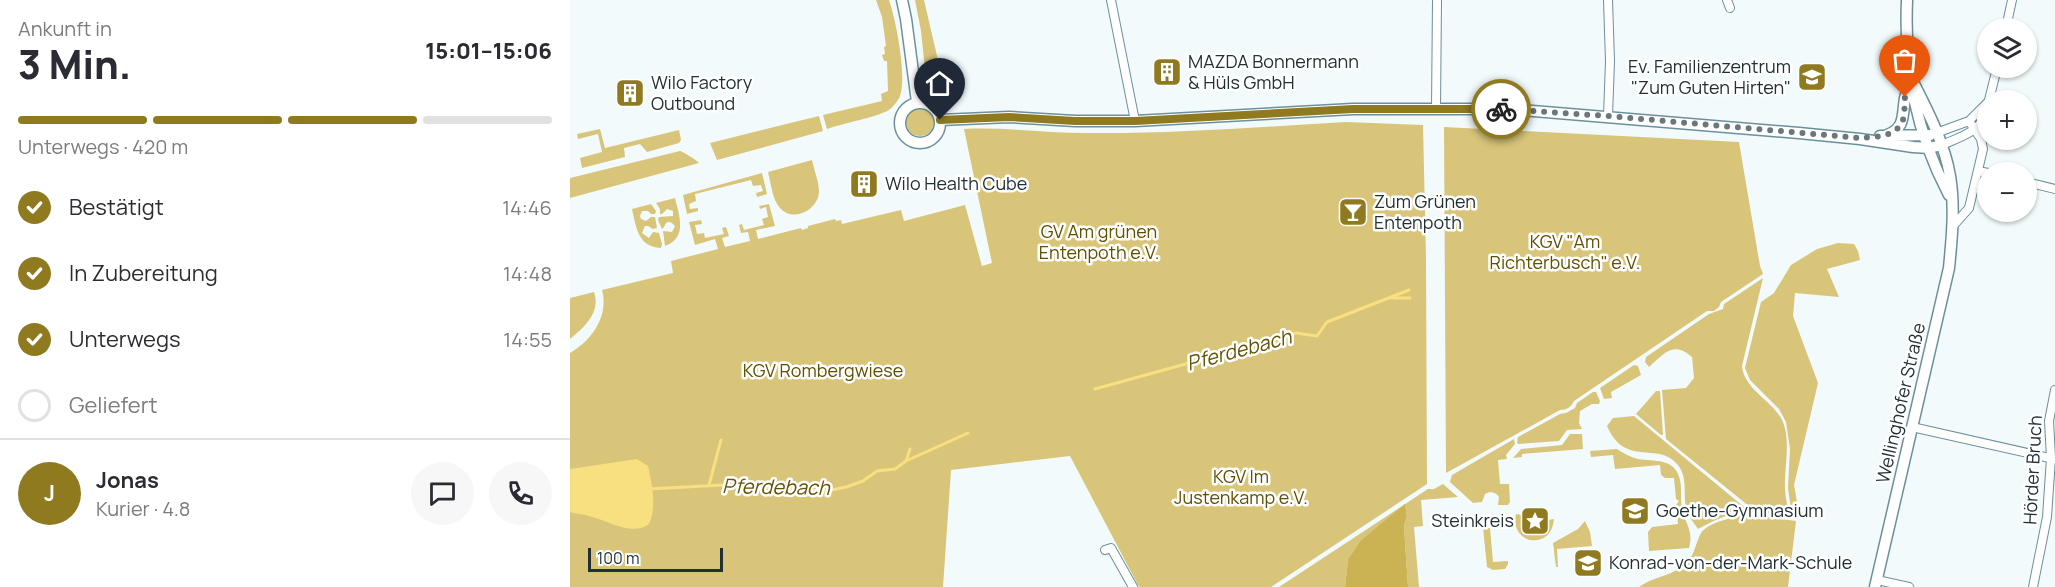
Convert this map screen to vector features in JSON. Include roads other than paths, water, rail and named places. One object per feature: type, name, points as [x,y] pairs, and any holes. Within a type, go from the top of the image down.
[{"type":"main road","points":[[902,0],[917,102]]},
{"type":"main road","points":[[1885,136],[1893,133],[1901,125],[1904,115],[1904,99],[1911,78],[1907,0]]},
{"type":"main road","name":"Wellinghofer Straße","points":[[1876,584],[1949,268],[1953,226],[1950,178],[1942,145],[1911,78]]},
{"type":"main road","name":"Wellinghofer Straße","points":[[1911,78],[1915,109],[1923,136],[1951,198]]},
{"type":"main road","points":[[917,102],[929,104],[940,120],[937,135],[928,142],[917,143],[908,140],[903,136],[899,126],[900,116],[907,107],[917,102]]},
{"type":"main road","points":[[940,120],[1009,117],[1075,121],[1135,121],[1353,109],[1509,109],[1860,138],[1929,148],[1942,145]]},
{"type":"main road","points":[[1860,138],[1923,136],[1936,133]]},
{"type":"street","points":[[1112,0],[1135,121]]},
{"type":"street","points":[[1436,109],[1437,0]]},
{"type":"street","points":[[1608,0],[1610,61],[1608,116]]},
{"type":"street","points":[[2008,18],[2012,0]]},
{"type":"street","points":[[1936,133],[1968,121],[1977,112]]},
{"type":"street","name":"Wellinghofer Straße","points":[[1968,121],[1981,139],[1983,149],[1980,162]]},
{"type":"street","points":[[1942,145],[1975,129]]},
{"type":"street","name":"Wellinghofer Straße","points":[[1953,226],[1968,208],[1977,175]]},
{"type":"street","points":[[2037,185],[2055,189]]},
{"type":"street","name":"Hörder Bruch","points":[[2033,587],[2047,517],[2053,458],[2049,421],[2055,390]]},
{"type":"street","points":[[1912,427],[2053,458]]},
{"type":"street","points":[[1105,550],[1111,548],[1133,587]]},
{"type":"street","points":[[1876,584],[1909,587]]},
{"type":"waterway","name":"Pferdebach","points":[[1095,389],[1218,355],[1232,355],[1238,350],[1296,333],[1317,336],[1327,322],[1409,290]]},
{"type":"waterway","points":[[1392,298],[1410,298]]},
{"type":"waterway","name":"Pferdebach","points":[[648,489],[723,485],[827,491],[863,481],[877,471],[895,469],[906,461],[968,433]]},
{"type":"waterway","points":[[709,485],[721,440]]},
{"type":"waterway","points":[[906,461],[910,449]]},
{"type":"place","name":"MAZDA Bonnermann & Hüls GmbH","points":[[1167,72]]},
{"type":"place","name":"Ev. Familienzentrum \"Zum Guten Hirten\"","points":[[1812,77]]},
{"type":"place","name":"Wilo Factory Outbound","points":[[630,93]]},
{"type":"place","name":"Wilo Health Cube","points":[[864,184]]},
{"type":"place","name":"Zum Grünen Entenpoth","points":[[1353,212]]},
{"type":"place","name":"Goethe-Gymnasium","points":[[1635,511]]},
{"type":"place","name":"Steinkreis","points":[[1535,521]]},
{"type":"place","name":"Konrad-von-der-Mark-Schule","points":[[1588,563]]},
{"type":"park label","name":"GV Am grünen Entenpoth e.V.","points":[[1099,242]]},
{"type":"park label","name":"KGV \"Am Richterbusch\" e.V.","points":[[1565,252]]},
{"type":"park label","name":"KGV Rombergwiese","points":[[823,371]]},
{"type":"park label","name":"KGV Im Justenkamp e.V.","points":[[1241,487]]}]
